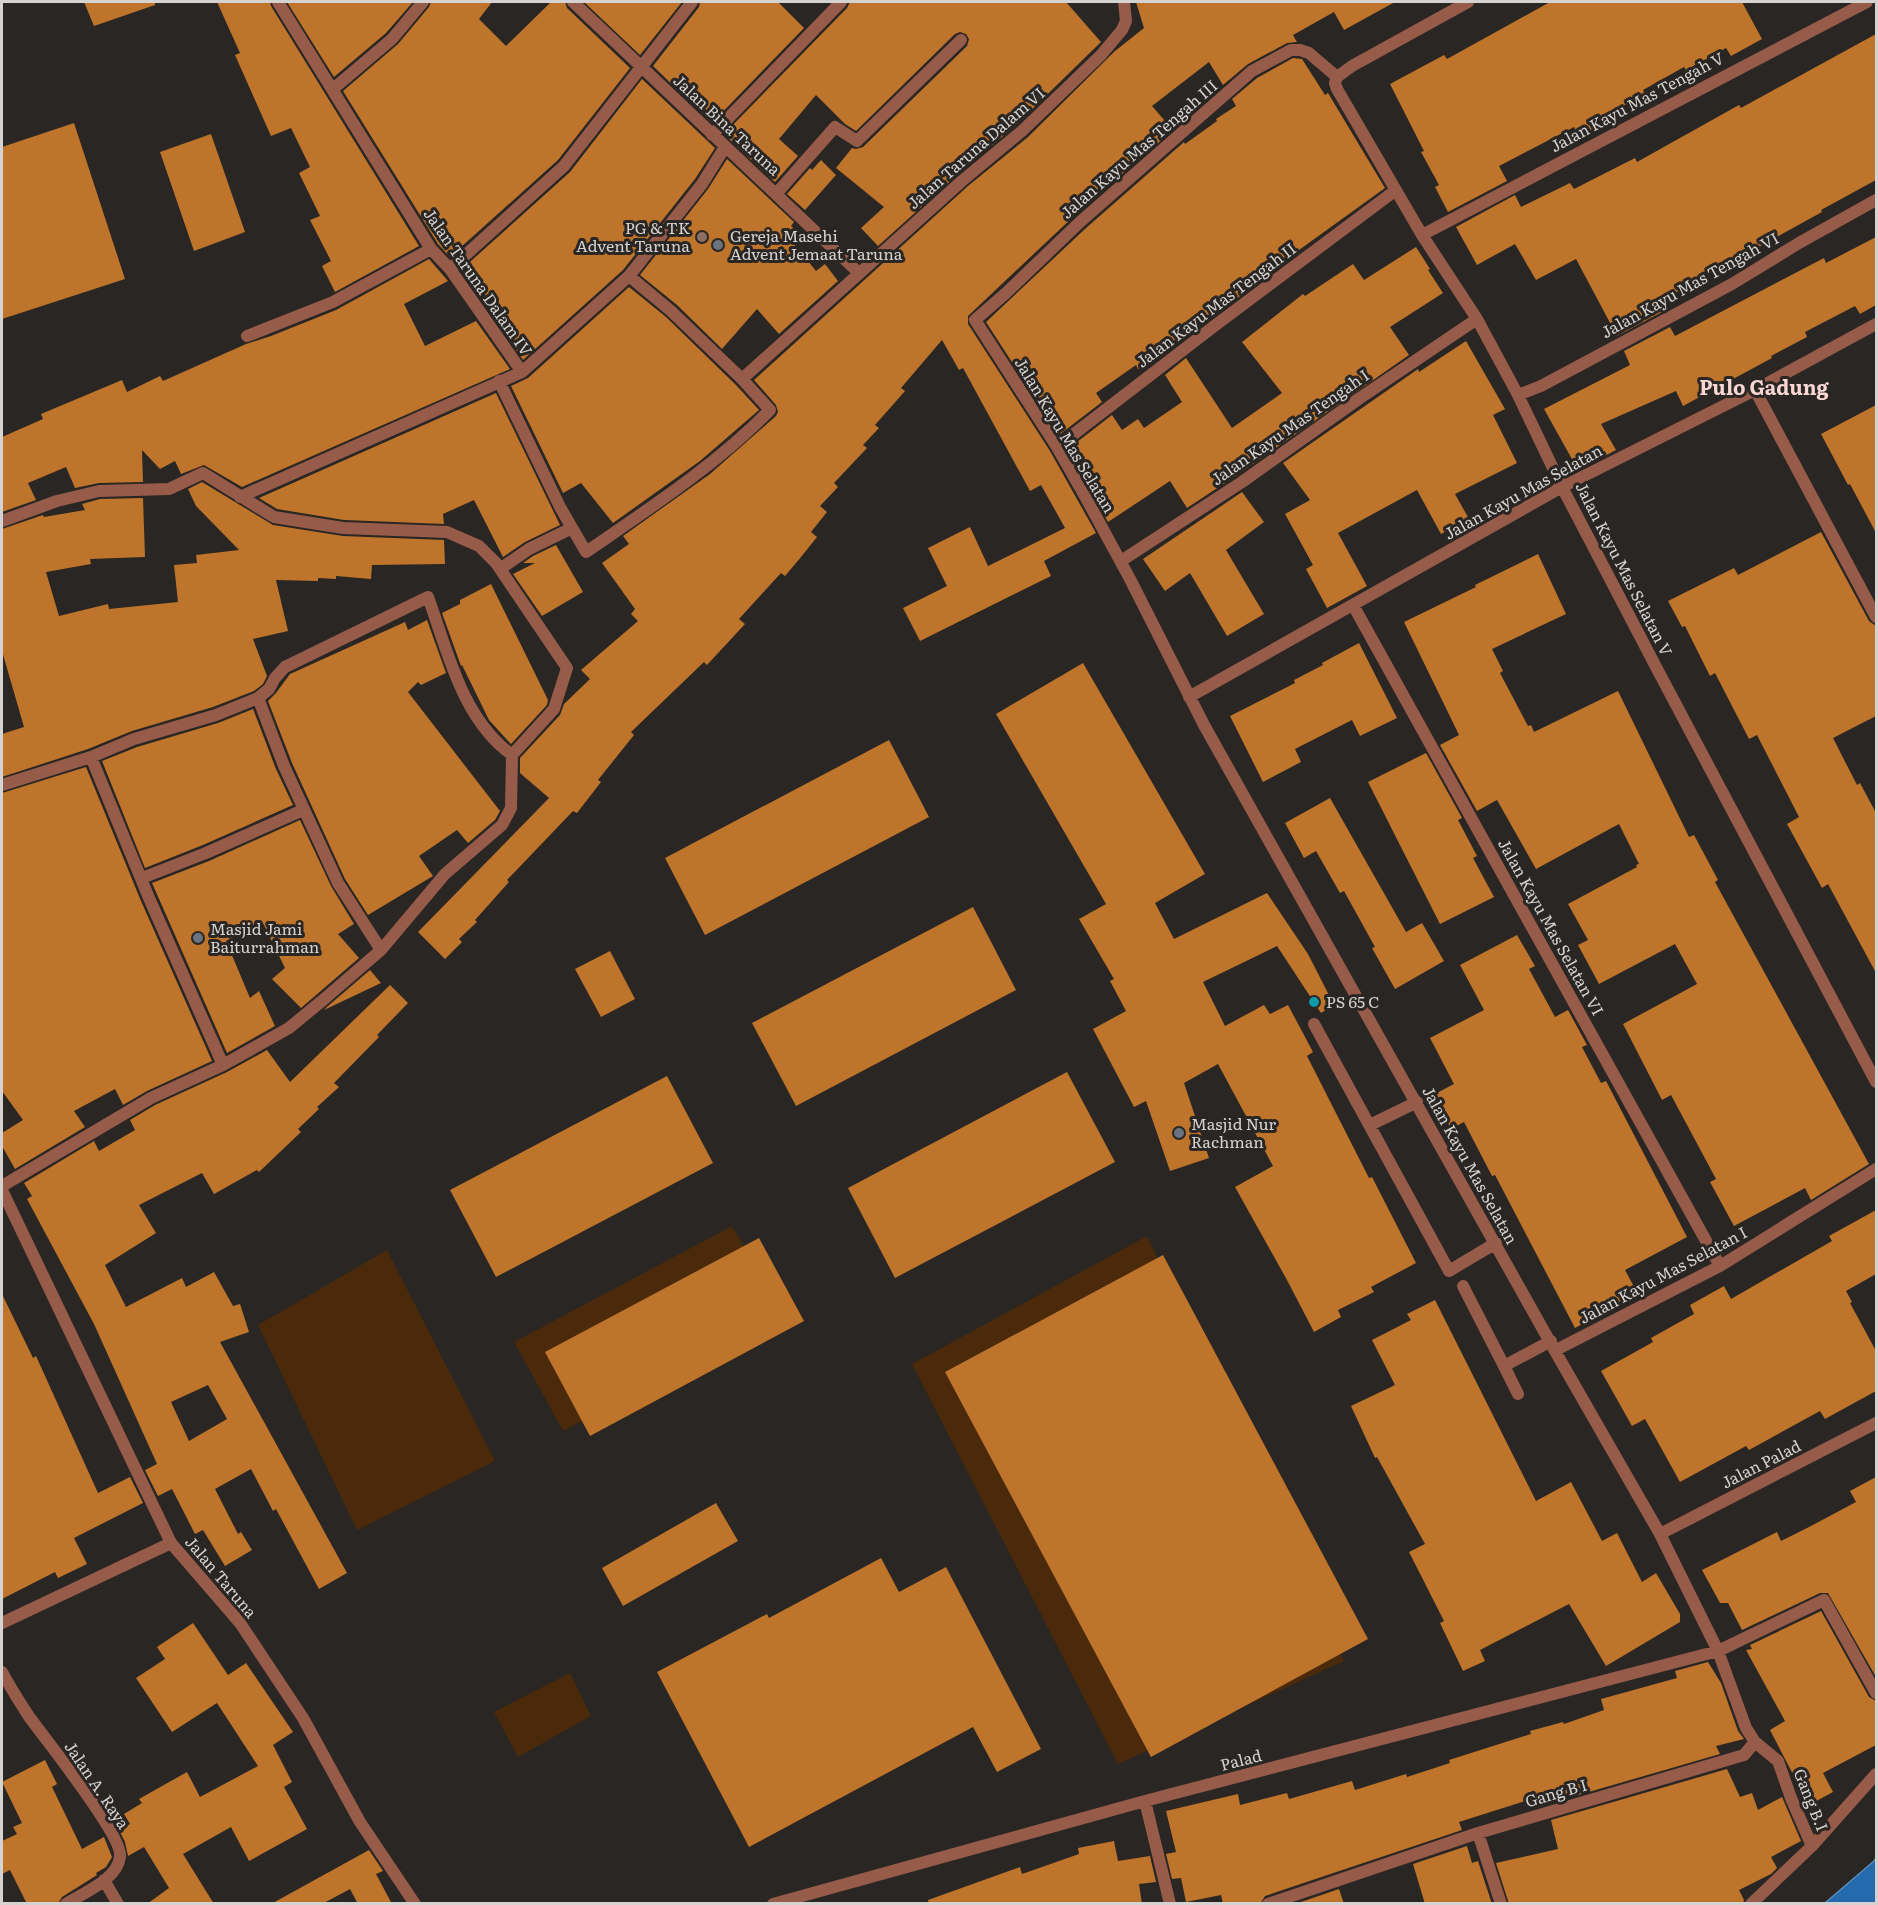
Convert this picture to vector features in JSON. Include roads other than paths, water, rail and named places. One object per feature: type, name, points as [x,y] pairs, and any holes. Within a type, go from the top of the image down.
[{"type":"street","name":"Jalan Taruna Dalam IV","points":[[278,2],[431,249],[450,269],[522,372]]},
{"type":"street","points":[[333,89],[392,39],[423,2]]},
{"type":"street","name":"Jalan Bina Taruna","points":[[573,2],[859,273]]},
{"type":"street","points":[[450,269],[564,166],[692,2]]},
{"type":"street","points":[[712,135],[841,2]]},
{"type":"street","points":[[1337,77],[1352,66],[1468,2]]},
{"type":"street","name":"Jalan Kayu Mas Tengah V","points":[[1422,235],[1867,2]]},
{"type":"street","name":"Jalan Taruna Dalam VI","points":[[742,380],[1074,82],[1122,30],[1126,21],[1125,7]]},
{"type":"street","points":[[776,194],[835,127],[857,141],[961,40]]},
{"type":"street","name":"Jalan Kayu Mas Tengah III","points":[[975,320],[1095,208],[1252,72],[1291,50],[1300,50],[1309,53],[1337,77]]},
{"type":"street","name":"Jalan Kayu Mas Selatan V","points":[[1337,77],[1335,83],[1337,89],[1422,235],[1477,319],[1518,395],[1562,487],[1876,1082]]},
{"type":"street","name":"Jalan Taruna Dalam IV","points":[[240,497],[522,372],[629,276],[702,183],[725,147]]},
{"type":"street","name":"Jalan Kayu Mas Tengah II","points":[[1057,447],[1396,190]]},
{"type":"street","name":"Jalan Kayu Mas Tengah VI","points":[[1518,395],[1541,386],[1732,284],[1798,243],[1876,200]]},
{"type":"street","points":[[247,336],[333,302],[431,249]]},
{"type":"street","points":[[499,381],[560,507],[586,552],[677,489],[737,443],[770,410],[671,311],[629,276]]},
{"type":"street","name":"Jalan Kayu Mas Tengah I","points":[[1121,561],[1242,482],[1477,319]]},
{"type":"street","name":"Jalan Kayu Mas Selatan","points":[[975,320],[1057,447],[1121,561],[1189,697],[1660,1534],[1718,1651]]},
{"type":"street","name":"Jalan Kayu Mas Selatan","points":[[1189,697],[1562,487],[1755,390],[1876,324]]},
{"type":"street","points":[[1755,390],[1876,616]]},
{"type":"street","points":[[2,521],[57,501],[99,491],[169,489],[203,473],[274,517],[343,528],[447,532],[478,546],[500,569],[567,668],[555,709],[512,755],[511,808],[502,825],[445,874],[381,950],[289,1028],[223,1065],[150,1098],[2,1188]]},
{"type":"street","points":[[500,569],[529,549],[572,528]]},
{"type":"street","points":[[2,785],[91,756],[134,739],[216,715],[258,698],[269,689],[285,667],[428,597],[461,690],[472,712],[495,744],[512,755]]},
{"type":"street","name":"Jalan Kayu Mas Selatan VI","points":[[1353,605],[1720,1266]]},
{"type":"street","points":[[258,698],[303,810],[338,883],[381,950]]},
{"type":"street","points":[[91,756],[223,1065]]},
{"type":"street","points":[[142,878],[206,853],[303,810]]},
{"type":"street","points":[[1314,1024],[1449,1271],[1496,1243]]},
{"type":"street","points":[[1370,1125],[1417,1102]]},
{"type":"street","name":"Jalan Kayu Mas Selatan I","points":[[1504,1366],[1553,1346],[1720,1266],[1876,1169]]},
{"type":"street","name":"Jalan Taruna","points":[[2,1188],[171,1543],[240,1623],[303,1718],[360,1821],[416,1904]]},
{"type":"street","points":[[1463,1286],[1518,1394]]},
{"type":"street","name":"Jalan Palad","points":[[1660,1534],[1876,1423]]},
{"type":"street","points":[[2,1623],[171,1543]]},
{"type":"street","name":"Palad","points":[[773,1904],[1145,1801],[1718,1651],[1824,1600],[1876,1693]]},
{"type":"street","points":[[1718,1651],[1746,1728],[1755,1742]]},
{"type":"street","name":"Jalan A. Raya","points":[[2,1672],[28,1715],[106,1822],[120,1849],[116,1868],[104,1880],[66,1904]]},
{"type":"street","name":"Gang B I","points":[[1268,1904],[1478,1833],[1744,1755],[1755,1742]]},
{"type":"street","name":"Gang B.I","points":[[1755,1742],[1778,1761],[1812,1846]]},
{"type":"street","points":[[1751,1904],[1825,1833],[1876,1774]]},
{"type":"street","points":[[1145,1801],[1170,1904]]},
{"type":"street","points":[[1478,1833],[1501,1904]]},
{"type":"street","points":[[104,1880],[118,1904]]},
{"type":"water","points":[[1876,1858],[1876,1903],[1825,1903],[1874,1861]]},
{"type":"place","name":"PG & TK Advent Taruna","points":[[702,237]]},
{"type":"place","name":"Gereja Masehi Advent Jemaat Taruna","points":[[718,245]]},
{"type":"place","name":"Masjid Jami Baiturrahman","points":[[198,938]]},
{"type":"place","name":"PS 65 C","points":[[1314,1002]]},
{"type":"place","name":"Masjid Nur Rachman","points":[[1179,1133]]},
{"type":"district","name":"Pulo Gadung","points":[[1764,388]]}]
